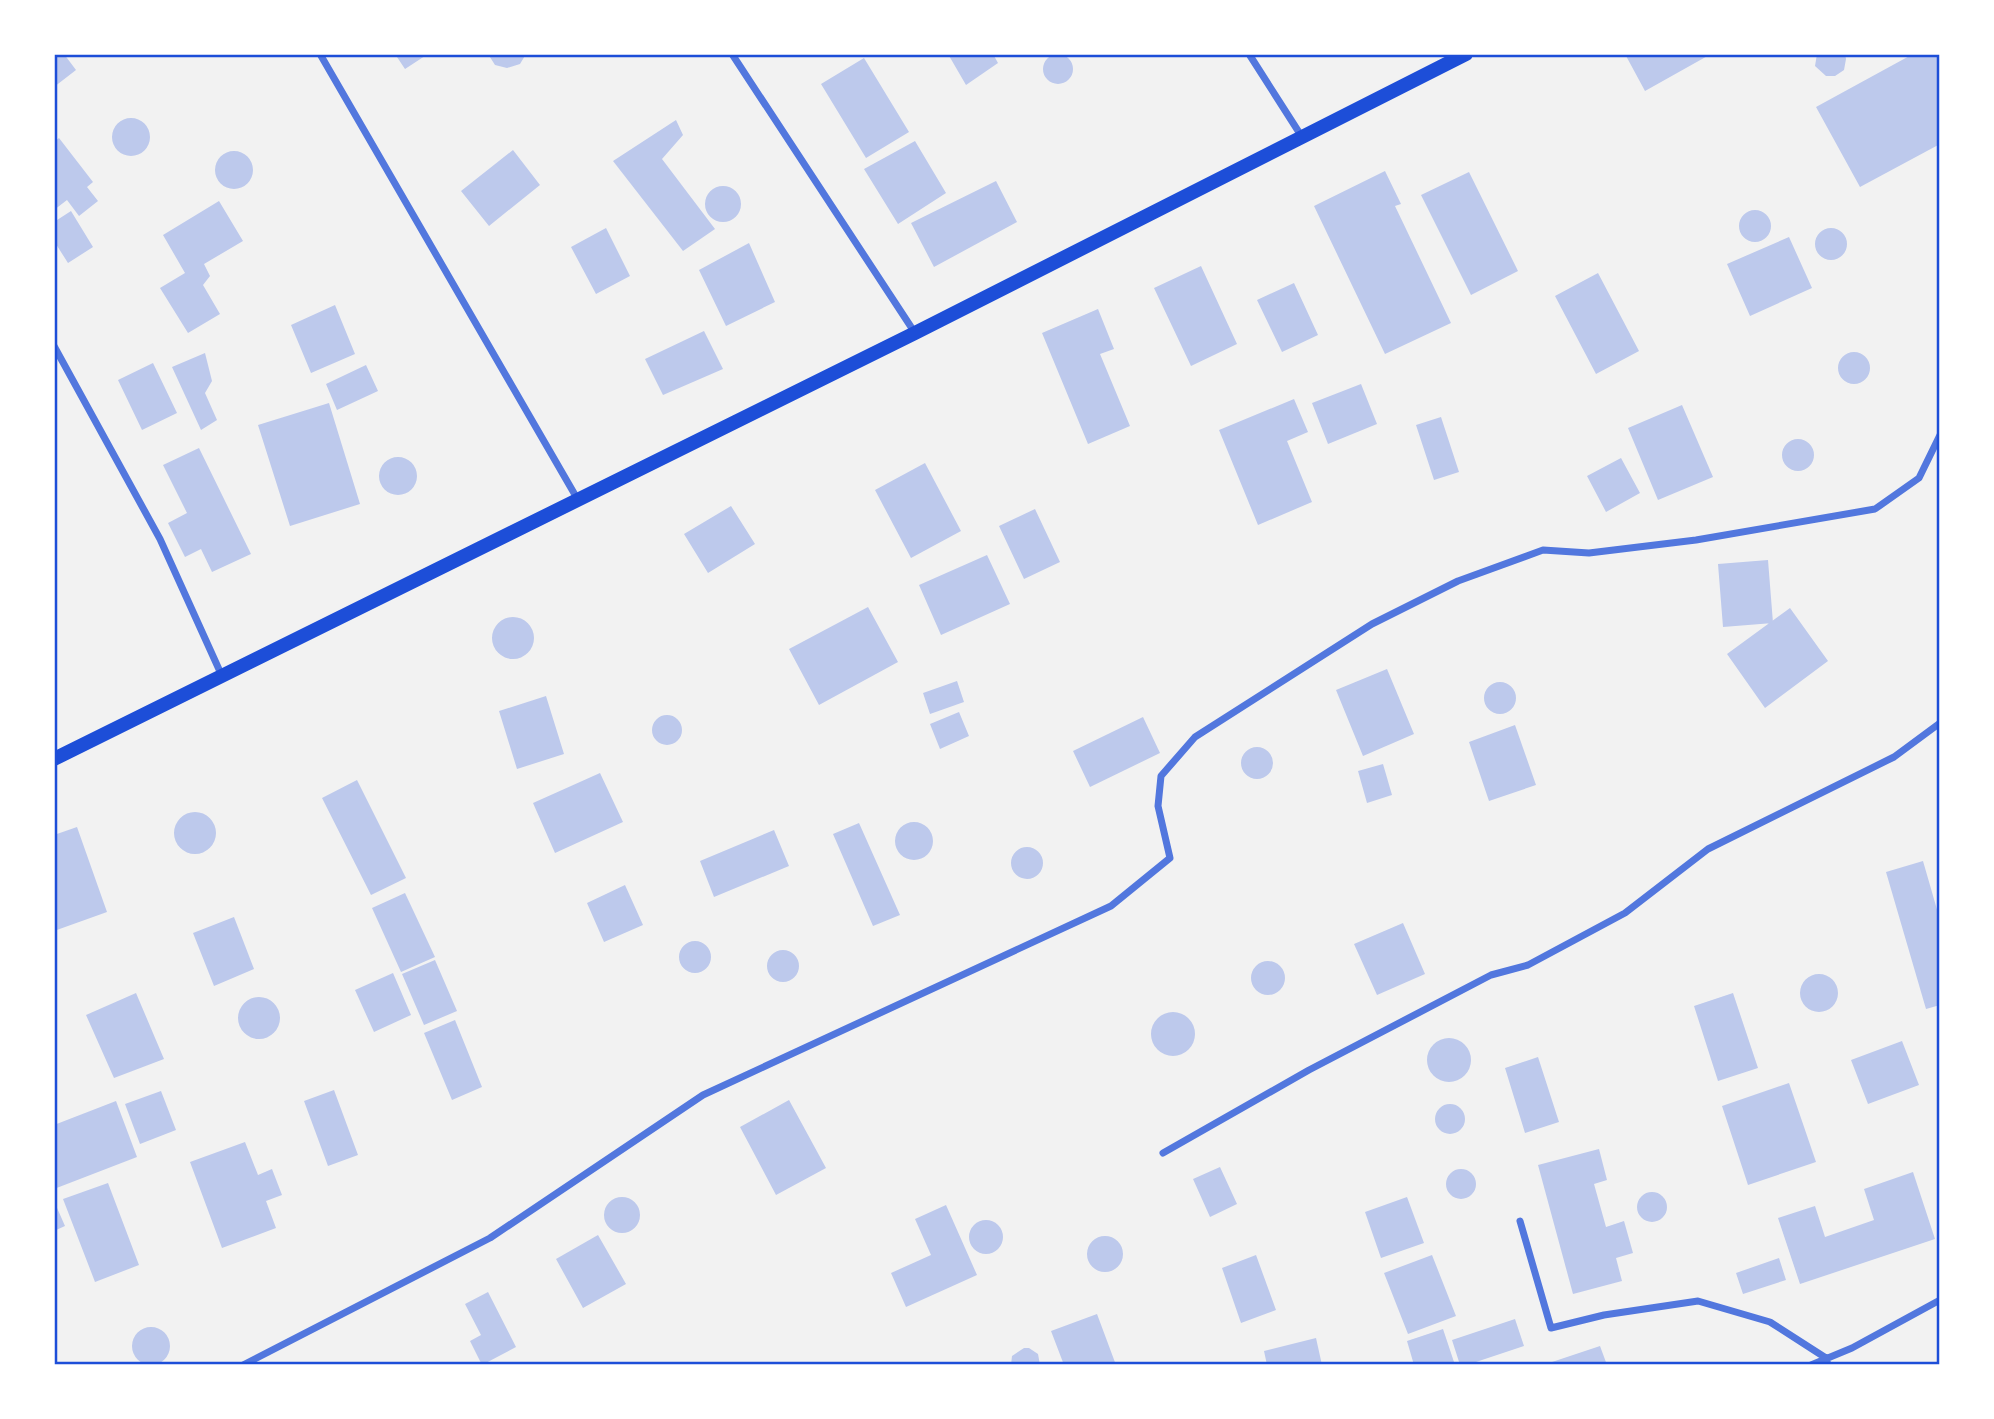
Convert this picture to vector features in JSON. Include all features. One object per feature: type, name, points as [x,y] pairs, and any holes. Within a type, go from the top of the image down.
[{"type":"main road","points":[[54,759],[915,333],[1466,54]]},
{"type":"street","points":[[320,54],[578,500]]},
{"type":"street","points":[[733,54],[915,333]]},
{"type":"street","points":[[1249,54],[1303,137]]},
{"type":"street","points":[[54,346],[160,539],[222,676]]},
{"type":"street","points":[[243,1365],[490,1238],[703,1095],[1111,906],[1170,858],[1158,806],[1161,776],[1195,737],[1373,624],[1458,581],[1543,550],[1589,553],[1696,540],[1875,509],[1919,478],[1940,435]]},
{"type":"street","points":[[1163,1153],[1309,1070],[1491,975],[1528,965],[1625,913],[1708,849],[1894,757],[1940,723]]},
{"type":"street","points":[[1520,1221],[1551,1328],[1604,1315],[1698,1301],[1770,1322],[1827,1361]]},
{"type":"street","points":[[1811,1365],[1827,1361],[1940,1300]]},
{"type":"building","points":[[54,54],[64,54],[76,70],[54,87]]},
{"type":"building","points":[[395,54],[428,54],[405,69]]},
{"type":"building","points":[[488,54],[526,54],[520,64],[507,68],[495,65]]},
{"type":"building","points":[[948,54],[993,54],[998,63],[966,85]]},
{"type":"building","points":[[1058,54],[1069,58],[1073,69],[1069,80],[1058,84],[1047,80],[1043,69],[1047,58]]},
{"type":"building","points":[[1625,54],[1711,54],[1645,91]]},
{"type":"building","points":[[1817,54],[1845,54],[1844,70],[1835,76],[1826,76],[1815,66]]},
{"type":"building","points":[[1913,54],[1938,54],[1940,57],[1940,144],[1860,187],[1816,107]]},
{"type":"building","points":[[864,58],[909,132],[866,158],[821,84]]},
{"type":"building","points":[[131,118],[144,124],[150,137],[144,150],[131,156],[118,150],[112,137],[118,124]]},
{"type":"building","points":[[676,120],[683,135],[662,159],[715,229],[683,251],[613,161]]},
{"type":"building","points":[[59,138],[93,182],[87,187],[98,201],[79,216],[67,200],[54,210],[54,142]]},
{"type":"building","points":[[915,141],[946,193],[898,224],[864,169]]},
{"type":"building","points":[[513,150],[540,185],[489,226],[461,191]]},
{"type":"building","points":[[234,151],[247,157],[253,170],[247,183],[234,189],[221,183],[215,170],[221,157]]},
{"type":"building","points":[[1385,171],[1401,204],[1395,206],[1451,323],[1385,354],[1314,206]]},
{"type":"building","points":[[1469,172],[1518,271],[1471,295],[1421,195]]},
{"type":"building","points":[[996,181],[1017,222],[934,267],[911,223]]},
{"type":"building","points":[[723,186],[736,191],[741,204],[736,217],[723,222],[710,217],[705,204],[710,191]]},
{"type":"building","points":[[219,201],[243,241],[204,264],[210,276],[203,285],[220,314],[188,333],[160,288],[185,273],[163,235]]},
{"type":"building","points":[[1755,210],[1766,215],[1771,226],[1766,237],[1755,242],[1744,237],[1739,226],[1744,215]]},
{"type":"building","points":[[71,211],[93,247],[68,263],[54,241],[54,222]]},
{"type":"building","points":[[606,228],[630,276],[596,294],[571,247]]},
{"type":"building","points":[[1831,228],[1842,233],[1847,244],[1842,255],[1831,260],[1820,255],[1815,244],[1820,233]]},
{"type":"building","points":[[1789,237],[1812,288],[1750,316],[1727,264]]},
{"type":"building","points":[[749,243],[775,302],[726,326],[699,270]]},
{"type":"building","points":[[1201,266],[1237,344],[1191,366],[1154,288]]},
{"type":"building","points":[[1598,273],[1639,351],[1596,374],[1555,296]]},
{"type":"building","points":[[1294,283],[1318,335],[1282,352],[1257,300]]},
{"type":"building","points":[[335,305],[355,354],[311,373],[291,325]]},
{"type":"building","points":[[1098,309],[1114,349],[1100,354],[1130,426],[1088,444],[1042,333]]},
{"type":"building","points":[[704,331],[723,369],[663,395],[645,359]]},
{"type":"building","points":[[1854,352],[1865,357],[1870,368],[1865,379],[1854,384],[1843,379],[1838,368],[1843,357]]},
{"type":"building","points":[[205,353],[212,381],[205,393],[217,420],[201,430],[172,367]]},
{"type":"building","points":[[153,363],[177,413],[142,430],[118,380]]},
{"type":"building","points":[[366,365],[378,391],[337,410],[326,384]]},
{"type":"building","points":[[1361,384],[1377,424],[1328,444],[1312,403]]},
{"type":"building","points":[[1294,399],[1308,432],[1287,441],[1312,502],[1258,525],[1219,430]]},
{"type":"building","points":[[329,403],[360,504],[290,526],[258,425]]},
{"type":"building","points":[[1682,405],[1713,477],[1658,500],[1628,428]]},
{"type":"building","points":[[1441,417],[1459,472],[1434,480],[1416,425]]},
{"type":"building","points":[[1798,439],[1809,444],[1814,455],[1809,466],[1798,471],[1787,466],[1782,455],[1787,444]]},
{"type":"building","points":[[199,448],[251,554],[212,572],[201,549],[185,557],[168,523],[187,513],[163,465]]},
{"type":"building","points":[[398,457],[411,463],[417,476],[411,489],[398,495],[385,489],[379,476],[385,463]]},
{"type":"building","points":[[1621,458],[1640,493],[1606,512],[1587,476]]},
{"type":"building","points":[[925,463],[961,531],[911,558],[875,490]]},
{"type":"building","points":[[731,506],[755,544],[708,573],[684,534]]},
{"type":"building","points":[[1035,509],[1060,562],[1024,579],[999,526]]},
{"type":"building","points":[[987,555],[1010,604],[941,635],[919,585]]},
{"type":"building","points":[[1768,560],[1773,623],[1723,627],[1718,564]]},
{"type":"building","points":[[868,607],[898,662],[819,705],[789,649]]},
{"type":"building","points":[[1790,608],[1828,661],[1765,708],[1727,654]]},
{"type":"building","points":[[513,617],[528,623],[534,638],[528,653],[513,659],[498,653],[492,638],[498,623]]},
{"type":"building","points":[[1387,669],[1414,734],[1363,756],[1336,690]]},
{"type":"building","points":[[957,681],[964,702],[930,714],[923,693]]},
{"type":"building","points":[[1500,682],[1511,687],[1516,698],[1511,709],[1500,714],[1489,709],[1484,698],[1489,687]]},
{"type":"building","points":[[546,696],[564,754],[517,769],[499,711]]},
{"type":"building","points":[[959,712],[969,736],[940,749],[930,724]]},
{"type":"building","points":[[667,715],[678,719],[682,730],[678,741],[667,745],[656,741],[652,730],[656,719]]},
{"type":"building","points":[[1143,717],[1160,753],[1090,787],[1073,751]]},
{"type":"building","points":[[1515,725],[1536,785],[1489,801],[1469,742]]},
{"type":"building","points":[[1257,747],[1268,752],[1273,763],[1268,774],[1257,779],[1246,774],[1241,763],[1246,752]]},
{"type":"building","points":[[1383,764],[1392,795],[1367,803],[1358,771]]},
{"type":"building","points":[[600,773],[623,822],[555,853],[533,803]]},
{"type":"building","points":[[357,780],[406,878],[371,895],[322,798]]},
{"type":"building","points":[[195,812],[210,818],[216,833],[210,848],[195,854],[180,848],[174,833],[180,818]]},
{"type":"building","points":[[914,822],[927,828],[933,841],[927,854],[914,860],[901,854],[895,841],[901,828]]},
{"type":"building","points":[[859,823],[900,915],[873,926],[833,834]]},
{"type":"building","points":[[77,827],[107,912],[54,931],[54,835]]},
{"type":"building","points":[[774,830],[789,866],[714,897],[700,861]]},
{"type":"building","points":[[1027,847],[1038,852],[1043,863],[1038,874],[1027,879],[1016,874],[1011,863],[1016,852]]},
{"type":"building","points":[[1923,861],[1940,920],[1940,1005],[1926,1009],[1886,872]]},
{"type":"building","points":[[625,885],[643,925],[604,942],[587,903]]},
{"type":"building","points":[[405,893],[435,957],[401,972],[372,908]]},
{"type":"building","points":[[234,917],[254,969],[214,986],[193,933]]},
{"type":"building","points":[[1403,923],[1425,974],[1377,995],[1354,944]]},
{"type":"building","points":[[695,941],[706,946],[711,957],[706,968],[695,973],[684,968],[679,957],[684,946]]},
{"type":"building","points":[[783,950],[794,955],[799,966],[794,977],[783,982],[772,977],[767,966],[772,955]]},
{"type":"building","points":[[435,960],[457,1011],[424,1025],[402,974]]},
{"type":"building","points":[[1268,961],[1280,966],[1285,978],[1280,990],[1268,995],[1256,990],[1251,978],[1256,966]]},
{"type":"building","points":[[393,973],[411,1015],[374,1032],[355,990]]},
{"type":"building","points":[[1819,974],[1833,979],[1838,993],[1833,1007],[1819,1012],[1805,1007],[1800,993],[1805,979]]},
{"type":"building","points":[[136,993],[164,1059],[114,1078],[86,1015]]},
{"type":"building","points":[[1733,993],[1758,1068],[1718,1081],[1694,1006]]},
{"type":"building","points":[[259,997],[274,1003],[280,1018],[274,1033],[259,1039],[244,1033],[238,1018],[244,1003]]},
{"type":"building","points":[[1173,1012],[1189,1018],[1195,1034],[1189,1050],[1173,1056],[1157,1050],[1151,1034],[1157,1018]]},
{"type":"building","points":[[455,1020],[482,1087],[452,1100],[424,1033]]},
{"type":"building","points":[[1449,1038],[1464,1045],[1471,1060],[1464,1075],[1449,1082],[1434,1075],[1427,1060],[1434,1045]]},
{"type":"building","points":[[1902,1041],[1919,1085],[1868,1104],[1851,1060]]},
{"type":"building","points":[[1538,1057],[1559,1122],[1525,1133],[1505,1068]]},
{"type":"building","points":[[1789,1083],[1816,1162],[1748,1185],[1722,1106]]},
{"type":"building","points":[[334,1090],[358,1155],[328,1166],[304,1101]]},
{"type":"building","points":[[161,1091],[176,1130],[140,1144],[125,1104]]},
{"type":"building","points":[[789,1100],[826,1168],[776,1195],[740,1127]]},
{"type":"building","points":[[116,1101],[137,1157],[54,1189],[54,1125]]},
{"type":"building","points":[[1450,1104],[1461,1108],[1465,1119],[1461,1130],[1450,1134],[1439,1130],[1435,1119],[1439,1108]]},
{"type":"building","points":[[245,1142],[258,1175],[272,1169],[282,1195],[266,1201],[276,1228],[222,1248],[190,1162]]},
{"type":"building","points":[[1599,1149],[1607,1180],[1594,1184],[1606,1227],[1624,1221],[1633,1253],[1616,1258],[1622,1281],[1573,1294],[1538,1165]]},
{"type":"building","points":[[1220,1167],[1237,1204],[1210,1217],[1193,1179]]},
{"type":"building","points":[[1461,1169],[1472,1173],[1476,1184],[1472,1195],[1461,1199],[1450,1195],[1446,1184],[1450,1173]]},
{"type":"building","points":[[1913,1172],[1935,1239],[1800,1284],[1778,1218],[1815,1206],[1825,1237],[1874,1220],[1864,1189]]},
{"type":"building","points":[[108,1183],[139,1265],[95,1282],[63,1199]]},
{"type":"building","points":[[1652,1192],[1663,1196],[1667,1207],[1663,1218],[1652,1222],[1641,1218],[1637,1207],[1641,1196]]},
{"type":"building","points":[[622,1197],[635,1202],[640,1215],[635,1228],[622,1233],[609,1228],[604,1215],[609,1202]]},
{"type":"building","points":[[1407,1197],[1424,1243],[1381,1258],[1365,1212]]},
{"type":"building","points":[[54,1201],[65,1226],[54,1231]]},
{"type":"building","points":[[946,1205],[977,1275],[906,1307],[891,1273],[931,1255],[915,1219]]},
{"type":"building","points":[[986,1220],[998,1225],[1003,1237],[998,1249],[986,1254],[974,1249],[969,1237],[974,1225]]},
{"type":"building","points":[[598,1235],[626,1284],[583,1308],[556,1259]]},
{"type":"building","points":[[1105,1236],[1118,1241],[1123,1254],[1118,1267],[1105,1272],[1092,1267],[1087,1254],[1092,1241]]},
{"type":"building","points":[[1256,1255],[1276,1310],[1241,1323],[1222,1268]]},
{"type":"building","points":[[1432,1255],[1456,1316],[1408,1334],[1384,1273]]},
{"type":"building","points":[[1779,1258],[1786,1280],[1743,1294],[1736,1273]]},
{"type":"building","points":[[488,1292],[516,1347],[482,1365],[470,1341],[481,1335],[465,1304]]},
{"type":"building","points":[[1097,1314],[1116,1365],[1064,1365],[1051,1331]]},
{"type":"building","points":[[1515,1319],[1524,1346],[1460,1365],[1452,1340]]},
{"type":"building","points":[[151,1327],[165,1332],[170,1346],[165,1360],[151,1365],[137,1360],[132,1346],[137,1332]]},
{"type":"building","points":[[1443,1329],[1455,1365],[1414,1365],[1407,1341]]},
{"type":"building","points":[[1316,1338],[1322,1365],[1267,1365],[1264,1351]]},
{"type":"building","points":[[1600,1346],[1607,1365],[1546,1365],[1546,1364]]},
{"type":"building","points":[[1024,1348],[1038,1354],[1040,1365],[1011,1365],[1012,1356]]}]
